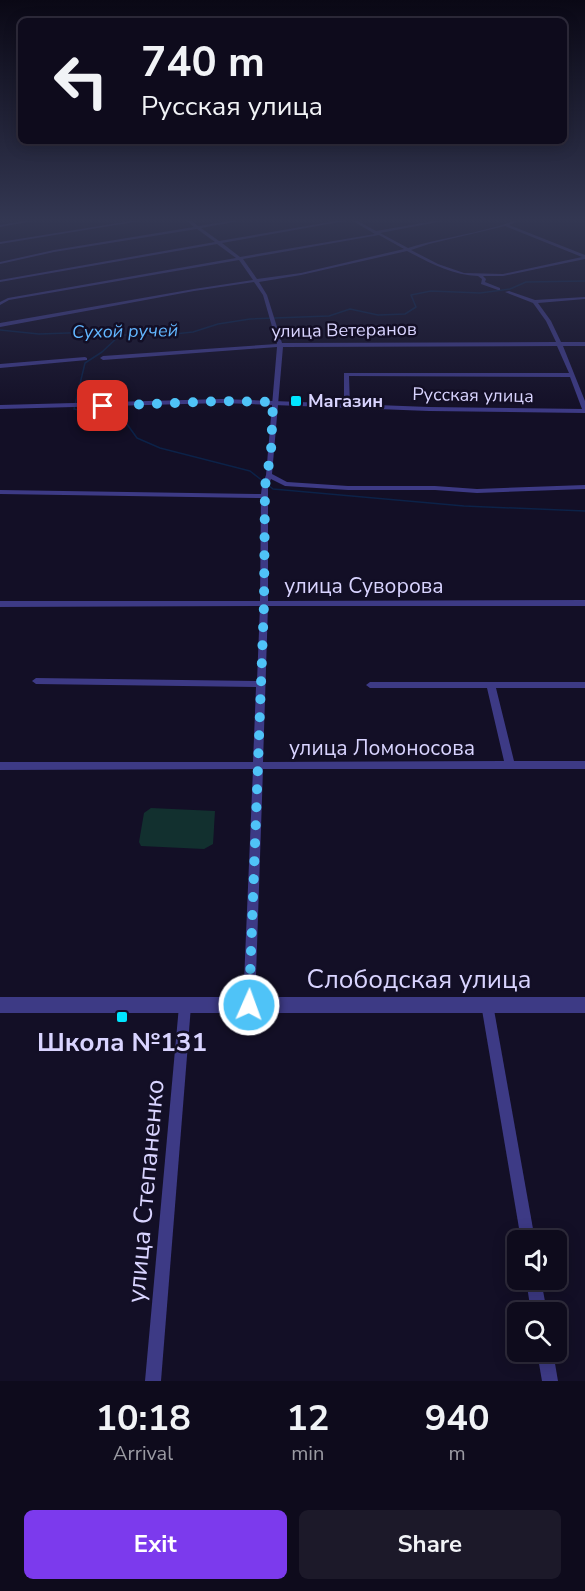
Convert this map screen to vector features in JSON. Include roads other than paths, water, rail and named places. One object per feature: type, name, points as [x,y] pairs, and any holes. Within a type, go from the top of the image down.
[{"type":"street","points":[[0,304],[8,299],[87,285]]},
{"type":"street","points":[[0,325],[225,285]]},
{"type":"street","points":[[249,1005],[264,604],[265,486],[269,475],[273,402],[280,345],[265,295],[259,285]]},
{"type":"street","points":[[489,285],[498,289]]},
{"type":"street","points":[[507,292],[533,302],[585,298]]},
{"type":"street","points":[[533,302],[544,314],[566,357],[585,410]]},
{"type":"street","name":"улица Ветеранов","points":[[103,358],[280,345],[585,344]]},
{"type":"street","points":[[0,366],[85,359]]},
{"type":"street","points":[[347,406],[346,374],[572,375]]},
{"type":"street","name":"Русская улица","points":[[0,407],[273,402],[347,406],[585,410]]},
{"type":"street","points":[[269,475],[285,484],[348,488],[435,488],[477,491],[585,487]]},
{"type":"street","points":[[0,492],[266,496]]},
{"type":"street","name":"улица Суворова","points":[[0,604],[585,603]]},
{"type":"street","points":[[36,681],[261,684]]},
{"type":"street","points":[[370,685],[585,685]]},
{"type":"street","points":[[491,685],[510,765]]},
{"type":"street","name":"улица Ломоносова","points":[[0,766],[585,765]]},
{"type":"street","points":[[487,1004],[526,1230]]},
{"type":"street","name":"Слободская улица","points":[[0,1005],[585,1005]]},
{"type":"street","name":"улица Степаненко","points":[[153,1381],[185,1006]]},
{"type":"street","points":[[547,1362],[550,1381]]},
{"type":"waterway","name":"Сухой ручей","points":[[120,335],[165,335],[193,332],[218,324],[250,319],[329,316],[350,309],[378,315],[405,314],[416,307],[411,295],[431,291],[480,293],[510,289],[518,285]]},
{"type":"waterway","name":"Сухой ручей","points":[[0,330],[39,334],[97,332],[120,335]]},
{"type":"waterway","points":[[120,335],[102,352],[85,363],[74,409],[124,420],[137,438],[160,448],[250,471],[273,489],[464,506],[585,511]]},
{"type":"place","name":"Магазин","points":[[296,401]]},
{"type":"place","name":"Школа №131","points":[[122,1017]]}]
